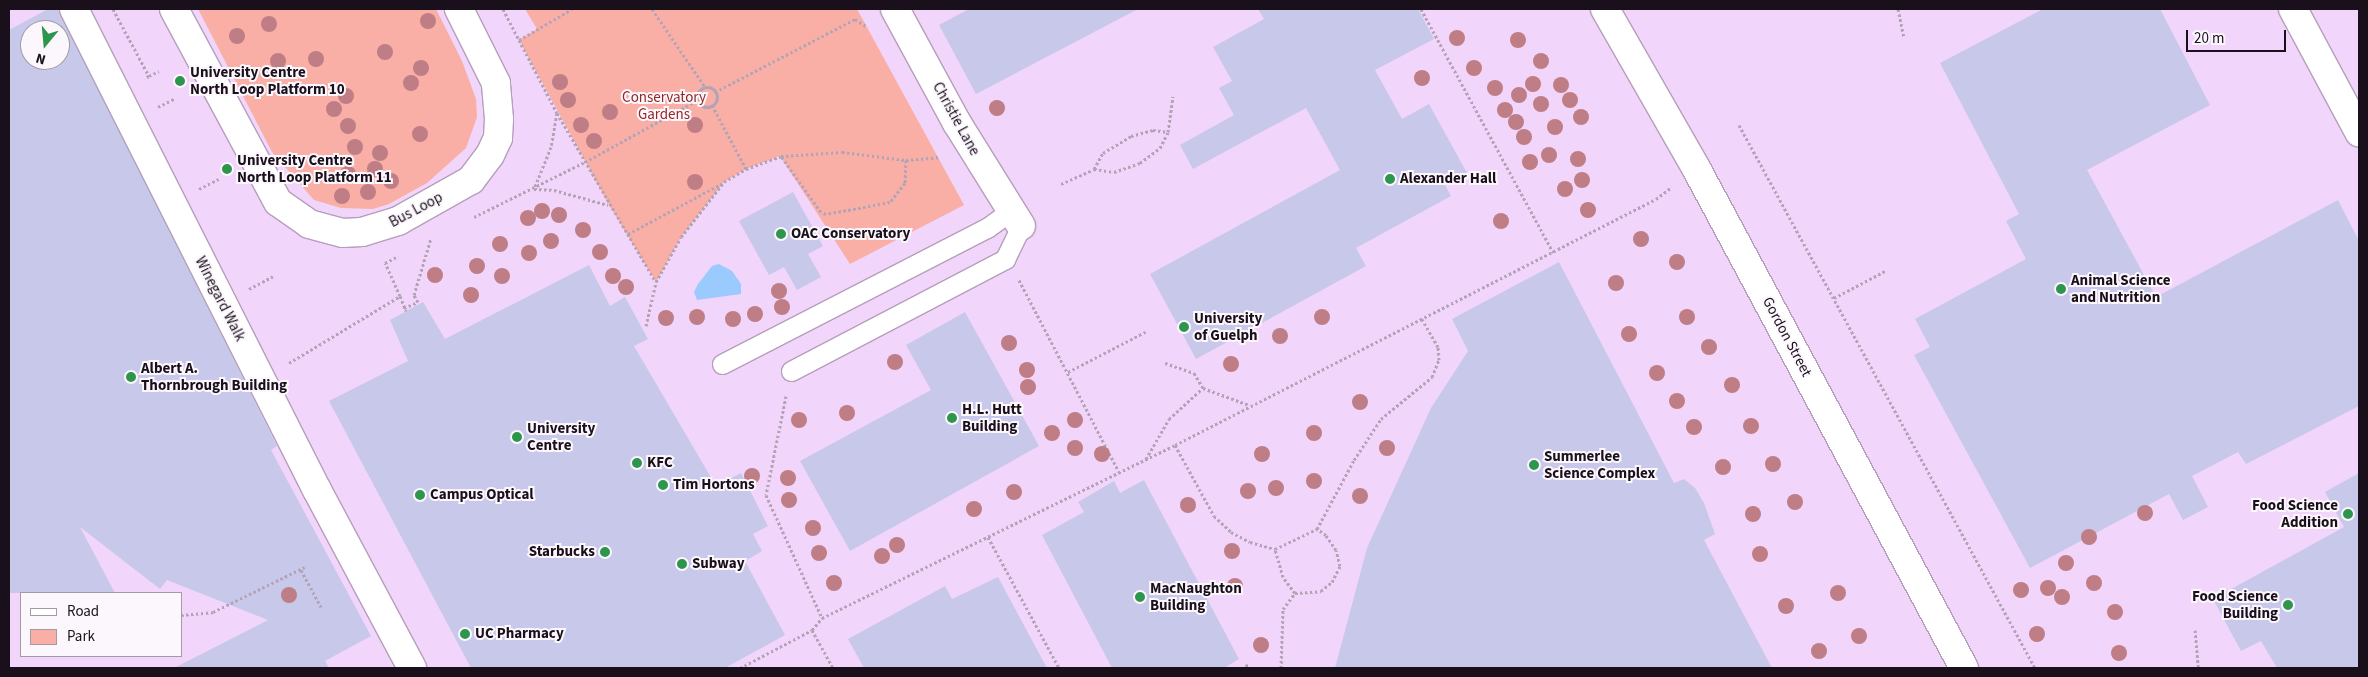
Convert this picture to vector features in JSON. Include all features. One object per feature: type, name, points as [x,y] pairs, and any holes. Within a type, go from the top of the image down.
[{"type":"street","name":"Winegard Walk","points":[[74,9],[261,380],[412,668]]},
{"type":"street","name":"Bus Loop","points":[[174,9],[278,202],[309,224],[342,232],[362,232],[398,221],[471,180],[490,155],[498,128],[496,83],[459,9]]},
{"type":"street","name":"Christie Lane","points":[[895,9],[957,122],[1016,218]]},
{"type":"street","name":"Gordon Street","points":[[1605,9],[1696,168],[1964,668]]},
{"type":"street","points":[[2293,9],[2359,132]]},
{"type":"lane","points":[[722,364],[987,228],[1016,218]]},
{"type":"lane","points":[[791,371],[1005,259],[1016,218]]},
{"type":"path","points":[[503,9],[557,113],[609,205],[656,282]]},
{"type":"path","points":[[519,40],[572,9]]},
{"type":"path","points":[[652,9],[705,87],[715,92]]},
{"type":"path","points":[[1421,9],[1553,252]]},
{"type":"path","points":[[1898,9],[1904,38]]},
{"type":"path","points":[[715,92],[855,19],[872,30]]},
{"type":"path","points":[[149,76],[159,71]]},
{"type":"path","points":[[705,87],[698,92],[698,100],[703,106],[712,105],[716,100],[715,92]]},
{"type":"path","points":[[1062,184],[1094,169],[1114,172],[1140,163],[1160,148],[1168,132],[1173,96]]},
{"type":"path","points":[[168,102],[174,99]]},
{"type":"path","points":[[465,221],[534,189],[698,100]]},
{"type":"path","points":[[712,105],[746,169]]},
{"type":"path","points":[[534,189],[550,146],[557,113]]},
{"type":"path","points":[[1739,125],[2036,668]]},
{"type":"path","points":[[1094,169],[1103,153],[1131,136],[1153,130],[1168,132]]},
{"type":"path","points":[[628,234],[746,169],[780,156],[842,152],[906,160],[941,157]]},
{"type":"path","points":[[780,156],[821,212],[826,214],[890,202],[904,183],[906,160]]},
{"type":"path","points":[[211,183],[219,179]]},
{"type":"path","points":[[646,326],[656,282],[681,237],[724,182]]},
{"type":"path","points":[[740,668],[812,630],[822,618],[1174,445],[1249,405],[1553,252],[1656,199],[1676,183]]},
{"type":"path","points":[[534,189],[554,190],[609,205]]},
{"type":"path","points":[[424,241],[440,233]]},
{"type":"path","points":[[400,254],[385,263],[405,310],[418,302],[414,295],[431,237]]},
{"type":"path","points":[[1834,298],[1885,272]]},
{"type":"path","points":[[1016,275],[1119,472]]},
{"type":"path","points":[[262,282],[273,276]]},
{"type":"path","points":[[261,380],[400,296]]},
{"type":"path","points":[[1174,445],[1214,516],[1238,536],[1275,549],[1317,530],[1372,430],[1393,408],[1432,377],[1438,365],[1438,347],[1421,318]]},
{"type":"path","points":[[1068,372],[1147,331]]},
{"type":"path","points":[[1165,363],[1194,373],[1203,388],[1249,405]]},
{"type":"path","points":[[791,371],[766,495],[822,618]]},
{"type":"path","points":[[1146,459],[1169,419],[1203,388]]},
{"type":"path","points":[[1294,593],[1321,591],[1332,582],[1340,566],[1336,550],[1326,535],[1317,530]]},
{"type":"path","points":[[988,537],[1059,668]]},
{"type":"path","points":[[1275,549],[1283,577],[1294,593]]},
{"type":"path","points":[[182,615],[213,612],[303,568],[321,608]]},
{"type":"path","points":[[1282,668],[1283,609],[1294,593]]},
{"type":"path","points":[[812,630],[833,668]]},
{"type":"path","points":[[2195,630],[2198,668]]},
{"type":"path","points":[[1246,664],[1248,668]]},
{"type":"shaded area","name":"University of Guelph","points":[[9,9],[2359,9],[2359,668],[9,668]]},
{"type":"green space","points":[[198,9],[436,9],[462,61],[476,99],[477,117],[466,148],[427,183],[389,204],[373,209],[341,208],[314,200],[272,152]]},
{"type":"green space","name":"Conservatory Gardens","points":[[525,9],[857,9],[964,205],[850,264],[780,156],[746,169],[724,182],[681,237],[656,282],[609,205],[519,40],[537,29]]},
{"type":"water","points":[[719,264],[732,271],[741,284],[741,294],[697,300],[694,292],[698,284],[712,266]]},
{"type":"building","name":"Albert A. Thornbrough Building","points":[[48,9],[58,9],[64,20],[28,20]]},
{"type":"building","points":[[969,9],[1138,9],[976,94],[939,25]]},
{"type":"building","name":"Alexander Hall","points":[[1258,9],[1418,9],[1434,39],[1375,70],[1402,119],[1429,104],[1467,173],[1445,185],[1451,196],[1356,248],[1366,266],[1196,359],[1150,274],[1340,170],[1306,108],[1193,169],[1180,145],[1234,115],[1219,88],[1232,81],[1213,47],[1264,19]]},
{"type":"building","name":"Animal Science and Nutrition","points":[[2043,9],[2160,9],[2210,105],[2087,170],[2156,297],[2338,200],[2359,241],[2359,406],[2246,464],[2238,452],[2192,476],[2208,507],[2183,520],[2169,494],[2030,568],[1914,355],[1930,347],[1915,319],[2026,259],[2006,221],[2019,214],[1940,63]]},
{"type":"building","name":"Albert A. Thornbrough Building","points":[[20,24],[20,70],[70,70],[70,33],[277,446],[271,450],[371,636],[325,661],[329,668],[174,668],[268,620],[167,580],[160,589],[80,527],[114,592],[9,593],[9,30]]},
{"type":"building","name":"OAC Conservatory","points":[[793,192],[823,246],[808,254],[821,277],[797,290],[784,267],[769,275],[739,221]]},
{"type":"building","name":"Summerlee Science Complex","points":[[1559,262],[1674,483],[1684,479],[1695,488],[1704,503],[1715,534],[1704,540],[1772,668],[1335,668],[1367,548],[1431,408],[1468,351],[1452,319]]},
{"type":"building","name":"University Centre","points":[[589,265],[610,306],[625,297],[648,339],[634,346],[716,486],[741,473],[768,526],[753,534],[762,551],[745,561],[785,635],[725,668],[471,668],[329,401],[408,361],[390,320],[423,302],[445,339]]},
{"type":"building","name":"H.L. Hutt Building","points":[[965,312],[1039,446],[850,551],[800,461],[931,390],[906,345]]},
{"type":"building","name":"Food Science Building","points":[[2359,473],[2359,668],[2277,668],[2261,641],[2241,651],[2213,599],[2344,527],[2325,492]]},
{"type":"building","name":"MacNaughton Building","points":[[1144,480],[1239,659],[1224,668],[1112,668],[1042,535],[1084,512],[1078,502],[1114,481],[1120,493]]},
{"type":"building","points":[[998,577],[1047,668],[864,668],[848,639],[945,586],[952,599]]},
{"type":"place","name":"University Centre North Loop Platform 10","points":[[180,81]]},
{"type":"place","name":"University Centre North Loop Platform 11","points":[[227,169]]},
{"type":"place","name":"Alexander Hall","points":[[1390,179]]},
{"type":"place","name":"OAC Conservatory","points":[[781,234]]},
{"type":"place","name":"Animal Science and Nutrition","points":[[2061,289]]},
{"type":"place","name":"University of Guelph","points":[[1184,327]]},
{"type":"place","name":"Albert A. Thornbrough Building","points":[[131,377]]},
{"type":"place","name":"H.L. Hutt Building","points":[[952,418]]},
{"type":"place","name":"University Centre","points":[[517,437]]},
{"type":"place","name":"KFC","points":[[637,463]]},
{"type":"place","name":"Summerlee Science Complex","points":[[1534,465]]},
{"type":"place","name":"Tim Hortons","points":[[663,485]]},
{"type":"place","name":"Campus Optical","points":[[420,495]]},
{"type":"place","name":"Food Science Addition","points":[[2348,514]]},
{"type":"place","name":"Starbucks","points":[[605,552]]},
{"type":"place","name":"Subway","points":[[682,564]]},
{"type":"place","name":"MacNaughton Building","points":[[1140,597]]},
{"type":"place","name":"Food Science Building","points":[[2288,605]]},
{"type":"place","name":"UC Pharmacy","points":[[465,634]]}]
